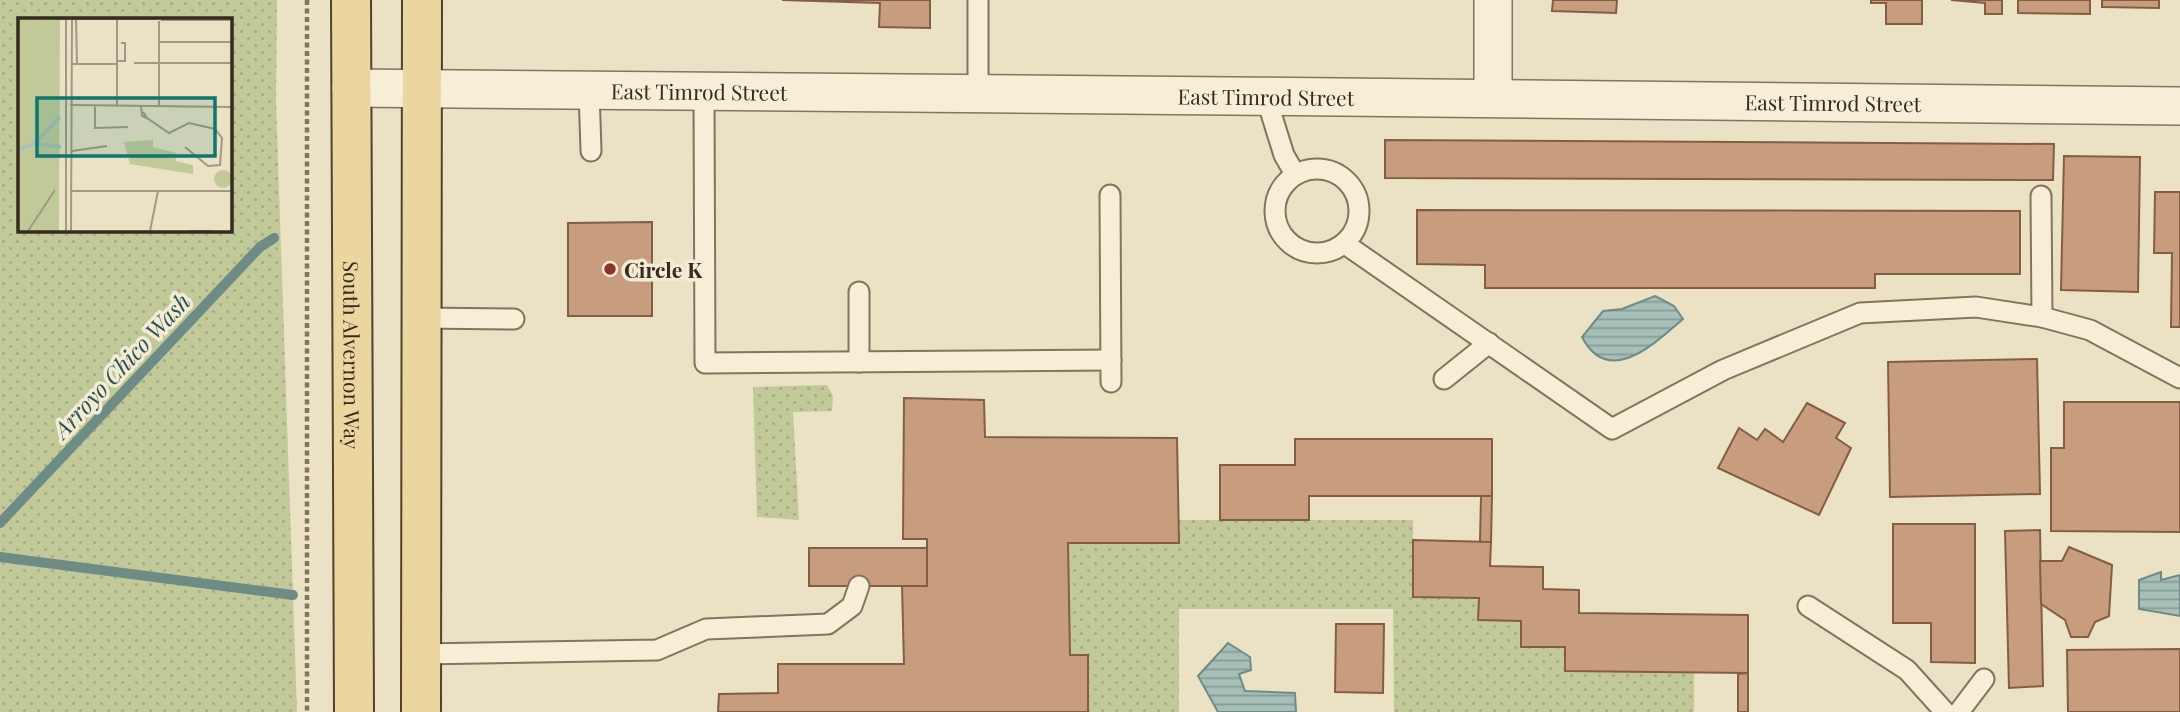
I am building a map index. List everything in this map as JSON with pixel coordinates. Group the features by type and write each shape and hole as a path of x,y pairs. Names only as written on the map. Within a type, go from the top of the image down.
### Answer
{"main road":[{"name":"South Alvernon Way","path":"351,0 354,712"},
{"path":"421,712 422,0"}],"street":[{"path":"1493,0 1493,98"},
{"name":"East Timrod Street","path":"351,88 978,95 1265,94 2180,106"}],"lane":[{"path":"978,0 978,95"},
{"path":"589,90 591,151"},
{"path":"704,92 705,363 1111,360"},
{"path":"1265,94 1284,155 1295,174"},
{"path":"1309,169 1326,169 1342,176 1354,188 1360,207 1358,223 1345,244 1328,252 1302,251 1292,245 1278,228 1274,212 1278,192 1295,174 1309,169"},
{"path":"1110,195 1111,382"},
{"path":"2041,196 2042,317"},
{"path":"1345,244 1612,429 1723,370 1860,313 1976,307 2042,317 2090,330 2180,378"},
{"path":"859,292 859,362"},
{"path":"421,318 514,318"},
{"path":"1444,379 1489,343"},
{"path":"421,654 657,650 706,629 828,624 852,606 859,586"},
{"path":"1808,606 1907,670 1945,712"},
{"path":"1959,712 1984,679"}],"path":[{"path":"307,0 307,712"}],"green space":[{"path":"0,0 277,0 276,103 297,712 0,712"},
{"path":"827,385 833,396 832,411 793,412 799,520 757,517 753,387"},
{"path":"1178,520 1413,520 1413,597 1479,598 1478,620 1521,621 1565,647 1565,671 1694,672 1694,712 1394,712 1393,609 1179,609 1179,712 1088,712 1088,655 1070,655 1068,543 1178,543"}],"water":[{"path":"1655,296 1674,306 1683,319 1646,349 1619,360 1605,359 1593,352 1582,337 1603,311 1622,309"},
{"path":"2161,572 2161,580 2180,575 2180,616 2139,609 2139,580"},
{"path":"1228,643 1250,657 1251,670 1239,674 1245,691 1295,693 1296,712 1218,712 1198,676"}],"building":[{"path":"782,0 930,0 930,28 879,27 880,3"},
{"path":"1553,0 1617,0 1616,13 1552,11"},
{"path":"1871,0 1922,0 1922,24 1886,24 1886,3 1871,3"},
{"path":"1951,0 2002,0 2002,14 1985,14 1985,3"},
{"path":"2018,0 2090,0 2090,14 2018,13"},
{"path":"2102,0 2159,0 2159,8 2102,7"},
{"path":"1385,140 2054,144 2053,180 1385,178"},
{"path":"2064,156 2140,157 2138,292 2061,290"},
{"path":"2155,192 2180,192 2180,327 2171,327 2172,253 2154,253"},
{"path":"1417,210 2020,211 2020,274 1875,274 1875,288 1485,288 1485,265 1417,264"},
{"name":"Circle K","path":"652,222 652,316 568,316 568,223"},
{"path":"2037,359 2040,494 1890,497 1888,362"},
{"path":"904,398 984,400 985,437 1177,438 1179,543 1068,543 1070,655 1088,655 1088,712 718,712 719,694 778,693 778,664 904,664 902,586 927,586 927,539 903,539"},
{"path":"2064,402 2180,402 2180,532 2051,531 2051,448 2064,448"},
{"path":"1807,403 1845,423 1836,438 1851,448 1819,515 1718,468 1739,428 1757,440 1765,429 1783,442"},
{"path":"1295,439 1492,439 1492,496 1309,496 1309,520 1220,520 1220,465 1295,465"},
{"path":"1481,496 1492,496 1491,542 1480,542"},
{"path":"1893,524 1975,524 1975,663 1931,662 1931,623 1893,623"},
{"path":"2040,530 2043,686 2009,688 2005,531"},
{"path":"1413,540 1491,542 1490,566 1543,567 1543,589 1579,590 1579,613 1748,615 1748,673 1565,671 1565,647 1521,647 1521,621 1478,620 1479,598 1413,597"},
{"path":"2069,547 2112,565 2109,616 2095,622 2088,637 2071,637 2065,620 2041,604 2040,561 2062,561"},
{"path":"809,548 927,548 927,586 809,586"},
{"path":"1336,624 1384,624 1383,693 1335,692"},
{"path":"2180,649 2180,712 2068,712 2067,650"},
{"path":"1748,673 1748,712 1738,712 1738,674"}],"waterway":[{"name":"Arroyo Chico Wash","path":"0,523 260,247 274,238"},
{"path":"0,557 293,595"}],"place":[{"name":"Circle K","path":"610,269"}]}
